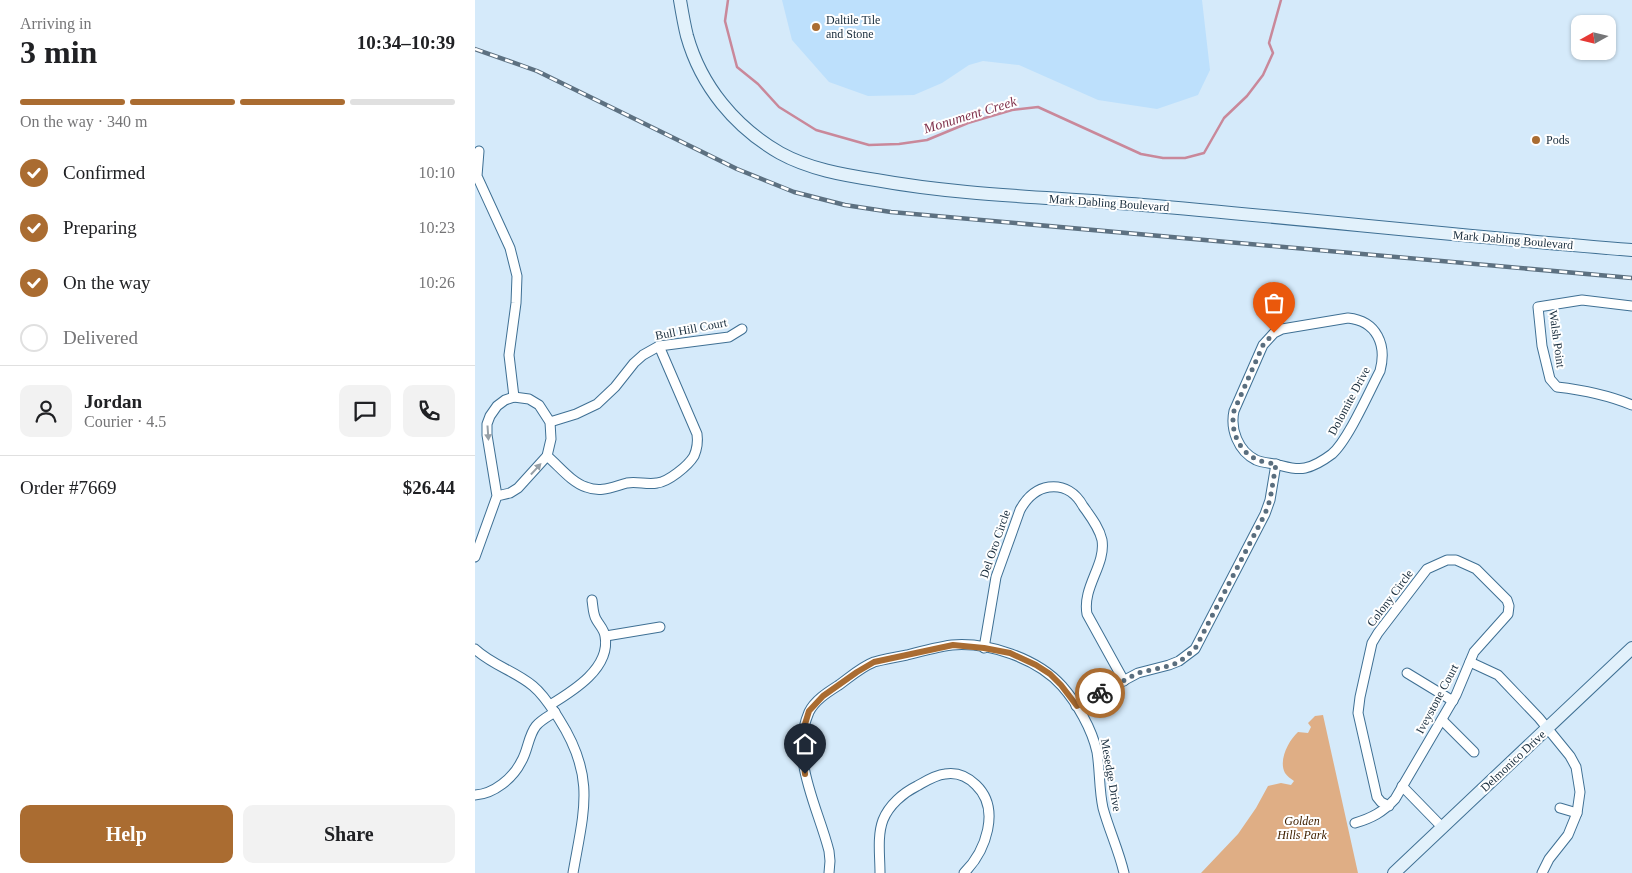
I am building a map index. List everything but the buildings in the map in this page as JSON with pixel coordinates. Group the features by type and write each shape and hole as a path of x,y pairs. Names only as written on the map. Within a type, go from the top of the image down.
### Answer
{"street":[{"name":"Mark Dabling Boulevard","path":"679,0 688,38 696,60 703,76 725,108 741,124 780,153 808,165 847,175 939,190 1141,204 1632,250"},
{"path":"479,151 477,176 509,248 517,276 516,303 509,354 514,397"},
{"name":"Walsh Point","path":"1632,306 1582,300 1538,307 1550,379 1557,387 1578,389 1615,398 1632,405"},
{"name":"Dolomite Drive","path":"1348,318 1367,324 1379,338 1383,359 1379,371 1341,444 1328,457 1313,466 1295,468 1276,464 1257,460 1250,456 1237,440 1233,429 1234,411 1263,345 1274,333 1282,330 1348,318"},
{"name":"Bull Hill Court","path":"550,422 587,410 597,404 615,387 634,363 643,355 659,346 729,337 742,329"},
{"path":"547,456 578,484 587,488 601,490 608,490 635,482 651,484 664,482 690,461 697,445 697,434 659,346"},
{"path":"475,557 497,496 487,435 487,424 497,406 514,397 529,399 539,405 550,422 551,439 547,456 518,488 510,493 497,496"},
{"path":"1077,706 1138,673 1179,662 1195,649 1265,514 1270,500 1276,464"},
{"name":"Del Oro Circle","path":"984,648 996,577 1019,510 1024,502 1039,490 1059,487 1069,490 1078,497 1101,538 1101,556 1085,605 1087,614 1124,681"},
{"name":"Colony Circle","path":"1389,806 1381,802 1377,797 1358,713 1372,643 1427,569 1447,560 1456,560 1476,569 1507,600 1509,606 1509,614 1480,644 1470,662"},
{"path":"475,795 497,788 513,774 522,762 531,735 537,726 598,665 605,646 605,636 602,627 595,618 592,600"},
{"path":"605,636 660,627"},
{"name":"Mesedge Drive","path":"829,873 829,851 808,785 803,759 804,731 809,711 823,696 874,662 953,645 1010,653 1036,665 1050,674 1077,706 1095,746 1103,806 1125,873"},
{"path":"475,649 479,659 531,684 542,694 553,708 573,742 578,754 585,787 585,804 574,872"},
{"name":"Delmonico Drive","path":"1394,873 1547,728 1631,653"},
{"name":"Iveystone Court","path":"1389,806 1453,701 1470,662 1498,675 1547,728 1570,756 1576,767 1580,792 1577,813 1568,835 1552,854 1542,873"},
{"path":"1407,673 1453,701"},
{"path":"1442,720 1474,752"},
{"path":"880,873 880,837 883,821 889,808 910,789 937,776 946,774 967,776 983,791 988,804 988,828 985,842 980,853 965,873"},
{"path":"1402,786 1443,827"},
{"path":"1355,823 1378,815 1389,806"},
{"path":"1560,808 1577,813"}],"shaded area":[{"path":"782,0 1202,0 1210,70 1198,95 1157,109 1098,100 1019,65 983,61 969,65 942,83 914,95 868,96 829,82 792,40"}],"green space":[{"name":"Golden Hills Park","path":"1323,715 1358,873 1201,873 1238,834 1268,786 1281,783 1291,785 1294,781 1286,774 1283,768 1285,751 1298,732 1308,733 1311,727 1308,723 1315,716"}],"waterway":[{"name":"Monument Creek","path":"728,0 725,21 737,67 758,84 779,107 816,130 869,145 899,144 927,140 968,123 1012,110 1038,107 1141,154 1163,158 1185,158 1204,153 1224,118 1247,96 1263,75 1273,53 1269,43 1281,0"}],"railway":[{"path":"475,49 537,71 737,169 794,192 845,205 891,212 1632,278"}],"way so far":[{"path":"1100,693 1138,673 1179,662 1195,649 1265,514 1270,500 1276,464 1257,460 1244,450 1237,440 1232,420 1234,411 1263,345 1274,333"}],"place":[{"name":"Daltile Tile and Stone","path":"816,27"},
{"name":"Pods","path":"1536,140"}],"route":[{"path":"805,774 802,745 809,711 823,696 874,662 931,649 963,645 1010,653 1023,658 1050,674 1068,693 1077,706 1100,693"}]}
